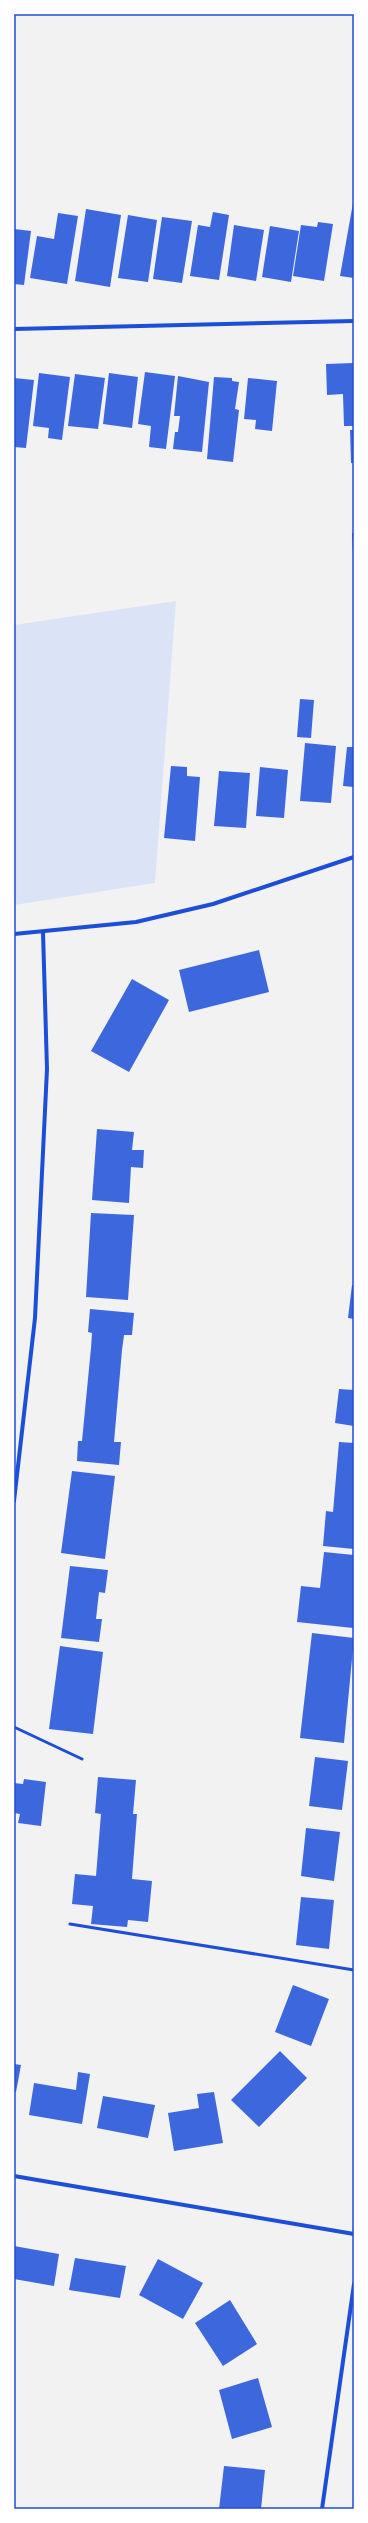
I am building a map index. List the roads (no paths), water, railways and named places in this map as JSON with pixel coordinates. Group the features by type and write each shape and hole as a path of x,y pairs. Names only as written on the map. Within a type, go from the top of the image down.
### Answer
{"street":[{"path":"14,329 354,321"},
{"path":"14,934 136,922 213,904 354,857"},
{"path":"14,1501 36,1286 47,1069 43,932"},
{"path":"14,2176 354,2234"},
{"path":"322,2509 354,2284"}],"lane":[{"path":"14,1727 82,1759"},
{"path":"70,1924 354,1970"}]}
